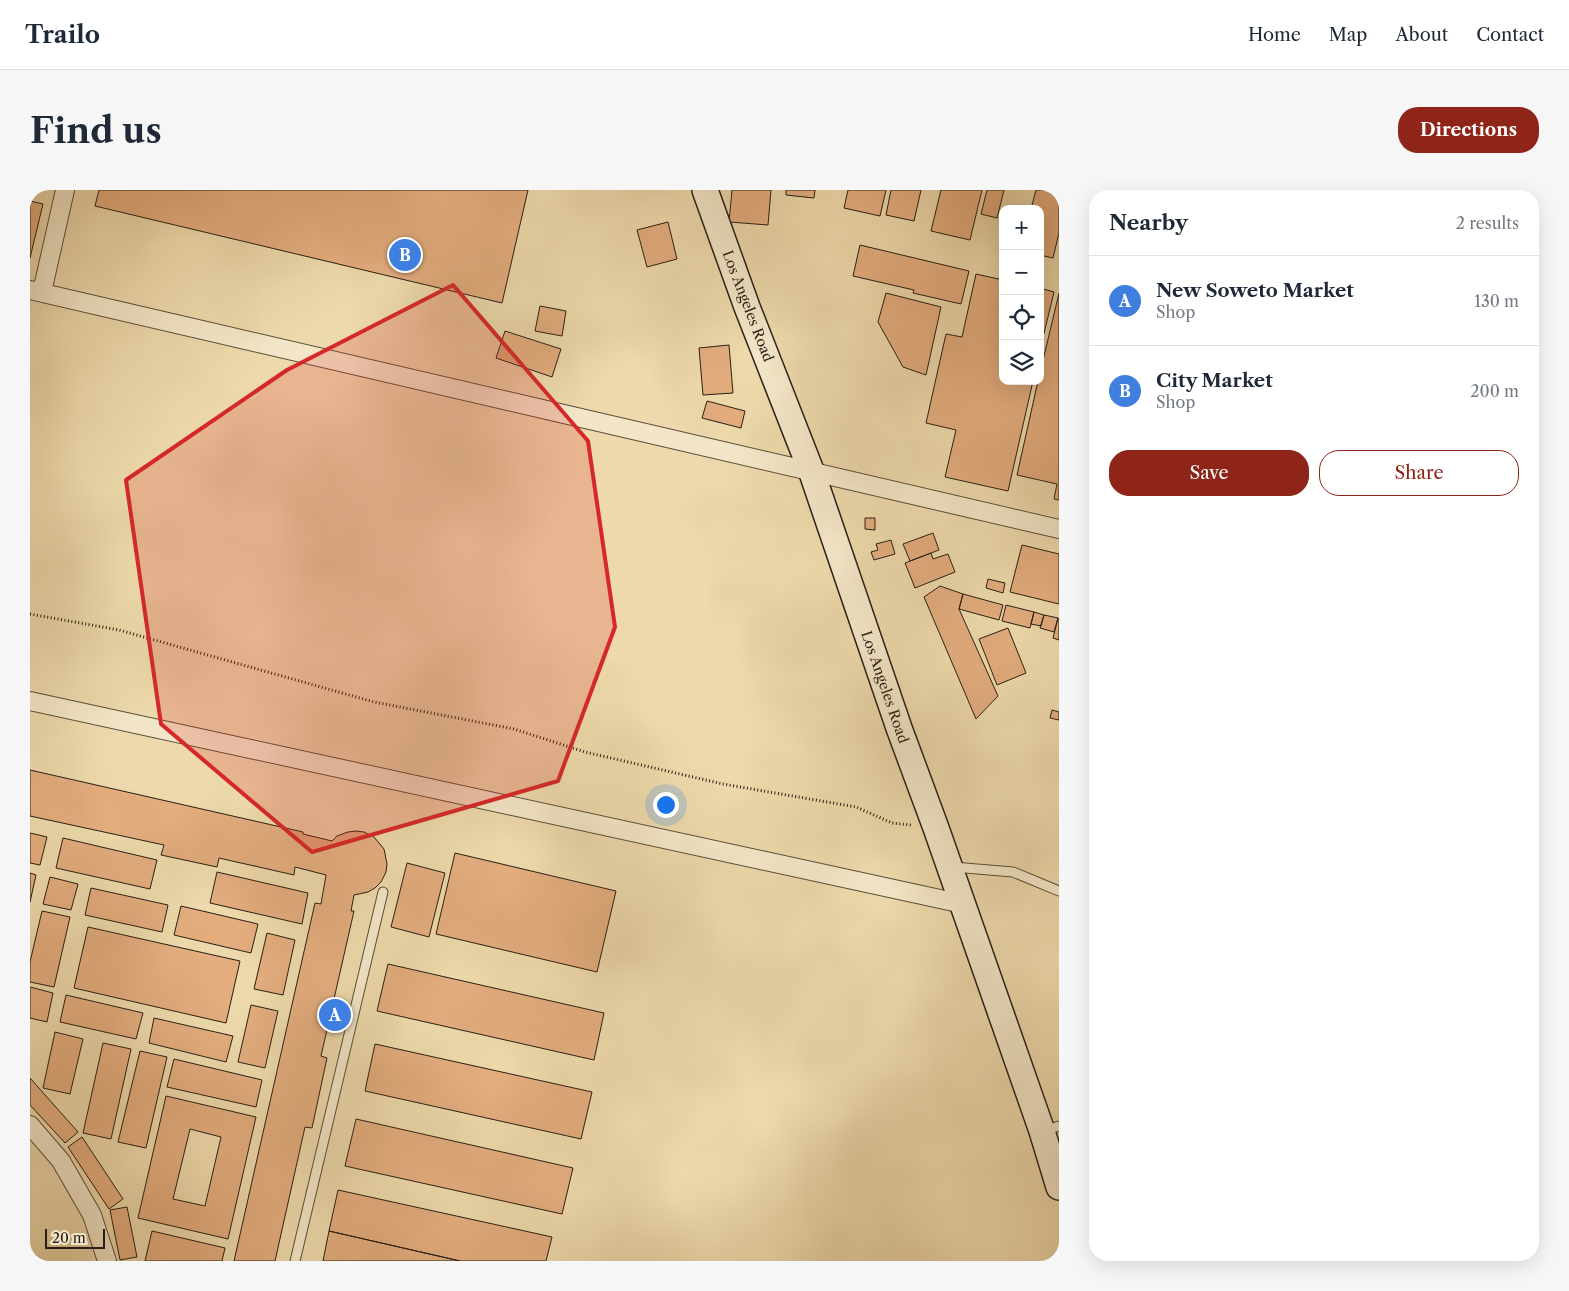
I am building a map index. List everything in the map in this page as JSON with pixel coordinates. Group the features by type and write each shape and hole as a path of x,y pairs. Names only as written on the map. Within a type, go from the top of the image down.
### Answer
{"main road":[{"name":"Los Angeles Road","path":"704,190 812,473 899,728 963,904 1051,1128 1059,1187"}],"street":[{"path":"65,190 36,291 1059,529"},
{"path":"30,701 963,904"},
{"path":"30,1125 62,1161 92,1215 107,1261"}],"lane":[{"path":"950,867 1014,872 1059,891"},
{"path":"295,1261 383,892"}],"path":[{"path":"30,614 119,630 374,702 514,729 585,752 723,784 856,808 892,823 936,828"}],"highlighted area":[{"path":"453,285 588,441 615,627 558,781 312,852 161,724 126,480 287,370"}],"building":[{"path":"99,190 528,190 502,303 95,206"},
{"path":"732,190 771,190 768,225 729,222"},
{"path":"786,190 815,190 814,198 786,195"},
{"path":"848,190 886,190 880,216 844,208"},
{"path":"891,190 921,190 914,221 886,215"},
{"path":"941,190 982,190 970,240 931,231"},
{"path":"987,190 1004,190 997,218 981,214"},
{"path":"1036,190 1059,190 1059,233 1053,258 1044,256 1044,205 1032,205"},
{"path":"30,201 43,204 30,258"},
{"path":"668,222 677,259 647,267 637,230"},
{"path":"860,245 969,271 961,304 913,293 914,290 853,276"},
{"path":"976,274 999,279 999,385 1032,385 1008,491 945,477 956,430 926,423 946,334 962,337"},
{"path":"1044,289 1054,292 1044,333"},
{"path":"886,293 941,307 926,375 903,367 878,322"},
{"path":"1059,293 1059,500 1054,499 1057,484 1017,475 1037,385 1044,385 1044,356"},
{"path":"540,306 566,311 562,336 535,331"},
{"path":"505,331 561,349 552,377 496,358"},
{"path":"729,345 733,393 703,395 699,348"},
{"path":"707,401 745,411 741,428 702,418"},
{"path":"865,518 875,518 875,530 865,529"},
{"path":"933,533 939,550 910,561 903,544"},
{"path":"891,540 895,554 874,560 871,552 878,550 876,544"},
{"path":"1022,545 1059,554 1059,604 1010,592"},
{"path":"931,553 933,559 948,554 955,572 915,588 905,563"},
{"path":"988,579 1005,583 1003,593 986,588"},
{"path":"940,586 963,594 959,609 998,696 976,719 924,597"},
{"path":"963,594 1003,605 999,620 959,609"},
{"path":"1006,605 1034,612 1030,628 1002,621"},
{"path":"1034,612 1044,615 1041,626 1031,624"},
{"path":"1044,615 1058,618 1054,632 1040,628"},
{"path":"1059,619 1059,640 1053,638"},
{"path":"1008,628 1026,673 997,685 979,639"},
{"path":"1052,710 1059,712 1059,720 1050,718"},
{"path":"30,770 303,832 303,834 332,841 337,836 348,832 364,832 374,837 384,849 387,864 386,872 381,882 368,892 354,895 351,911 354,911 321,1056 327,1058 312,1128 305,1127 275,1261 234,1261 315,903 321,904 326,875 295,867 294,875 219,858 217,867 161,855 164,845 30,816"},
{"path":"30,833 47,837 40,865 30,863"},
{"path":"63,838 157,860 150,889 56,868"},
{"path":"455,853 616,891 597,972 436,934"},
{"path":"407,863 445,873 429,937 391,927"},
{"path":"217,872 308,893 302,924 210,903"},
{"path":"30,873 36,875 30,902"},
{"path":"50,877 78,884 71,910 43,904"},
{"path":"91,888 168,905 162,932 85,915"},
{"path":"181,906 258,924 251,953 174,935"},
{"path":"42,911 70,917 54,987 30,982 30,962"},
{"path":"88,927 240,961 226,1023 74,988"},
{"path":"267,933 295,940 283,995 254,989"},
{"path":"388,964 604,1013 594,1060 377,1011"},
{"path":"30,987 53,993 47,1022 30,1018"},
{"path":"66,995 143,1013 136,1039 60,1022"},
{"path":"251,1005 278,1011 265,1068 238,1062"},
{"path":"154,1018 233,1036 226,1062 149,1043"},
{"path":"55,1032 83,1039 70,1094 43,1088"},
{"path":"103,1043 131,1049 111,1139 83,1133"},
{"path":"375,1044 592,1092 581,1139 365,1091"},
{"path":"140,1051 167,1057 146,1148 118,1142"},
{"path":"174,1059 262,1080 256,1107 167,1087"},
{"path":"30,1078 78,1132 65,1143 30,1105"},
{"path":"166,1096 256,1117 228,1239 138,1218","holes":["190,1129 221,1137 205,1206 173,1199"]},
{"path":"356,1119 573,1168 562,1214 345,1166"},
{"path":"82,1137 123,1199 109,1209 68,1147"},
{"path":"338,1190 552,1237 546,1261 460,1261 329,1231"},
{"path":"127,1207 137,1257 120,1260 110,1210"},
{"path":"152,1231 225,1248 222,1261 145,1261"},
{"path":"329,1231 460,1261 323,1261"}],"place":[{"name":"City Market","path":"405,255"},
{"name":"New Soweto Market","path":"335,1015"}]}
